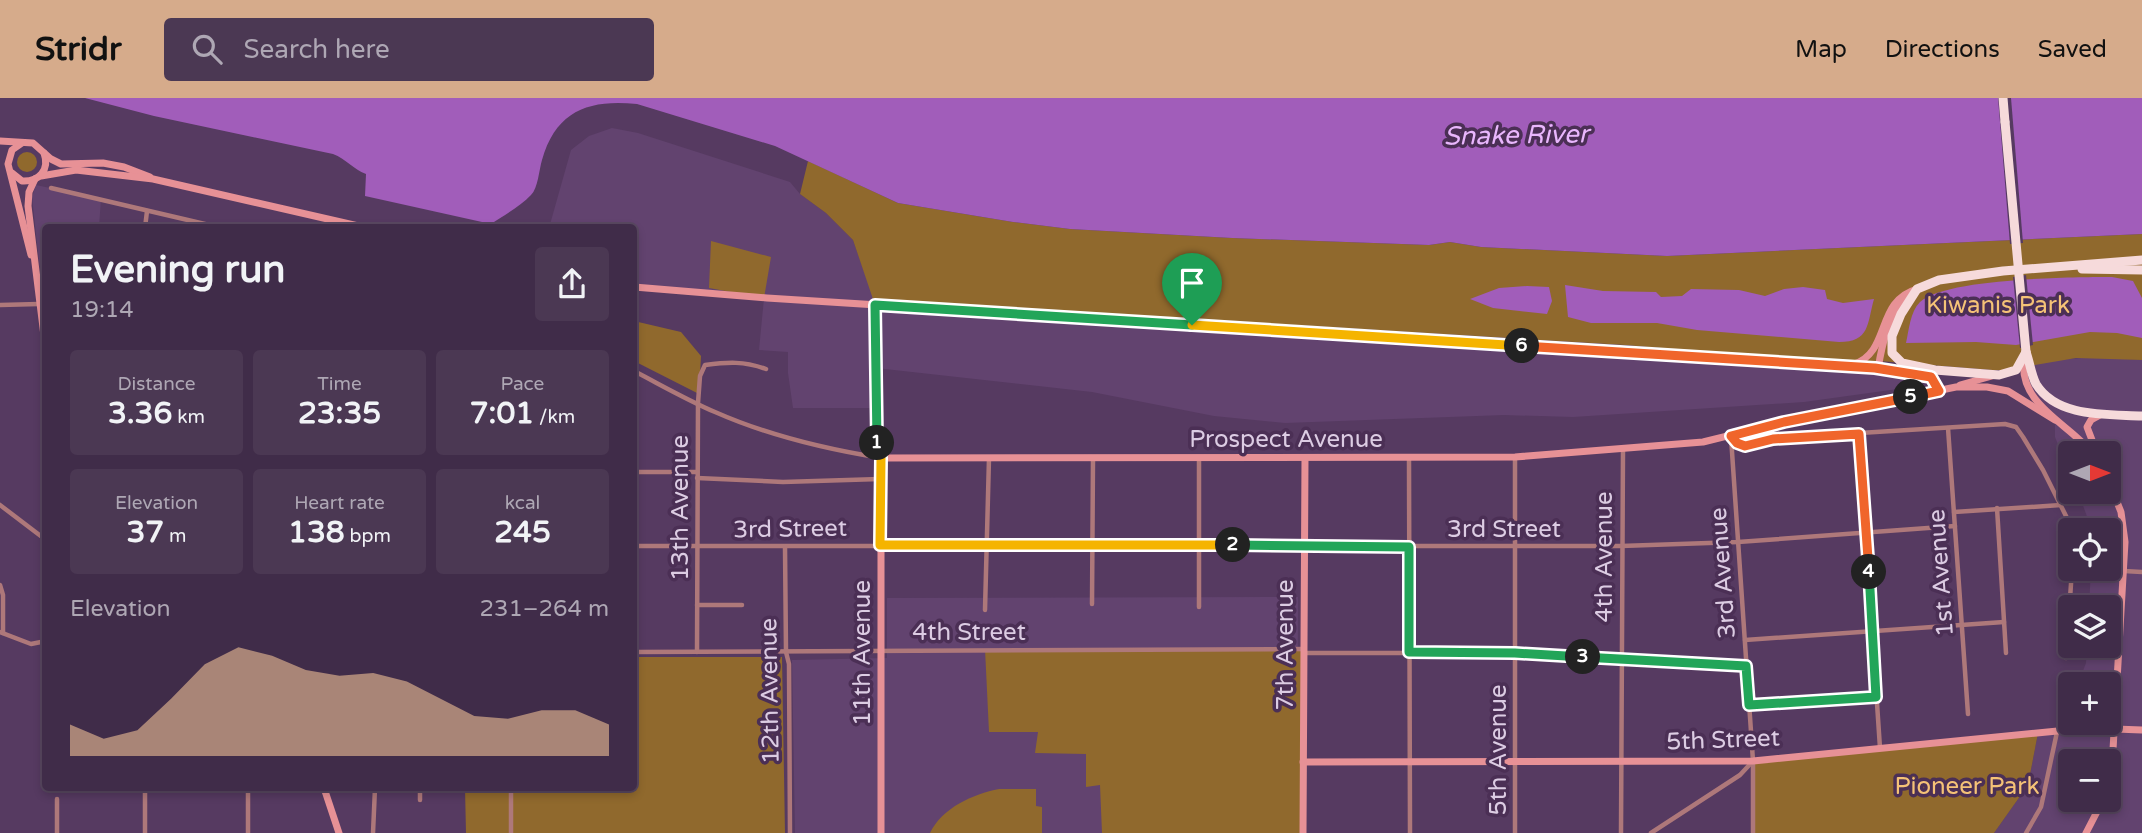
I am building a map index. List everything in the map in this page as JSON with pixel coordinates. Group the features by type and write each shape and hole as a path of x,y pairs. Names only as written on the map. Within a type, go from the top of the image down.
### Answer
{"highway":[{"path":"2003,98 2025,355 2035,382 2048,397 2072,409 2142,416"},
{"path":"2025,355 2012,373 1999,375 1935,370 1896,360 1891,351 1891,340 1897,322 1917,289 1932,282 2050,267 2142,260"},
{"path":"2050,267 2142,268"}],"main road":[{"path":"0,141 33,143 61,164 103,163 124,167 153,178"},
{"path":"9,167 12,149 25,142"},
{"path":"42,325 28,197 46,165 44,152"},
{"path":"2,154 9,167 35,269"},
{"path":"9,167 22,181 76,170 153,178 350,224"},
{"path":"637,287 1878,369 1935,370"},
{"path":"1842,366 1856,364 1871,355 1892,307 1903,295 1917,289"},
{"path":"1878,369 1882,347 1894,314 1905,298 1917,289"},
{"path":"2025,355 2024,372 2030,390 2038,404 2055,420"},
{"path":"1878,369 1931,377 1939,391"},
{"path":"1731,436 1784,422 1939,391 1999,375"},
{"path":"1956,387 1987,387 2008,391 2055,420 2081,441"},
{"path":"2091,441 2087,427 2091,420 2101,414"},
{"name":"Prospect Avenue","path":"881,458 1515,457 1703,442 1731,436"},
{"name":"11th Avenue","path":"881,458 881,833"},
{"name":"7th Avenue","path":"1303,833 1305,458"},
{"path":"2118,504 2125,542 2118,672"},
{"name":"5th Street","path":"2121,729 2142,730"},
{"name":"5th Street","path":"1303,762 1753,761 2057,732"},
{"path":"325,791 337,833"},
{"path":"2086,833 2097,812"}],"street":[{"path":"51,188 207,224"},
{"path":"145,224 147,211"},
{"path":"0,305 39,304"},
{"name":"11th Avenue","path":"875,305 876,424 881,458"},
{"name":"13th Avenue","path":"697,652 700,376 705,365 733,361 766,369"},
{"name":"Prospect Avenue","path":"637,372 713,412 765,431 822,447 881,458"},
{"name":"Prospect Avenue","path":"1731,436 1737,443 1745,446 1773,439 2005,424 2016,427 2043,470 2060,505"},
{"name":"1st Avenue","path":"1948,428 1968,714"},
{"path":"1859,434 1880,748"},
{"name":"3rd Avenue","path":"1731,436 1753,761 1753,833"},
{"name":"4th Avenue","path":"1621,833 1623,449"},
{"path":"1092,604 1093,457"},
{"name":"5th Avenue","path":"1515,457 1516,833"},
{"path":"985,610 989,458"},
{"path":"1199,458 1199,607"},
{"path":"1409,458 1410,833"},
{"path":"637,472 783,482 880,479"},
{"path":"0,505 42,537"},
{"path":"1954,512 2060,505 2067,518"},
{"path":"1997,508 2006,653"},
{"name":"3rd Street","path":"637,546 1621,546 1738,542 1955,526"},
{"name":"12th Avenue","path":"785,547 790,833"},
{"path":"2124,571 2142,572"},
{"path":"0,585 3,595 2,632 32,643 42,642"},
{"path":"698,604 742,605"},
{"path":"1745,640 2004,622"},
{"name":"4th Street","path":"637,652 881,650 1515,653 1746,666"},
{"path":"1749,705 1876,697"},
{"path":"2026,833 2041,807 2057,732"},
{"path":"1651,833 1740,775 1753,761"},
{"path":"145,791 145,833"},
{"path":"248,791 248,833"},
{"path":"373,833 374,791"},
{"path":"420,791 420,800"},
{"path":"511,833 512,791"},
{"path":"57,799 57,833"}],"shaded area":[{"path":"612,128 638,133 790,182 853,240 876,305 1907,373 1905,388 1804,402 1573,417 1504,415 1285,423 1214,416 1092,392 876,368 876,408 793,408 788,352 759,350 764,298 637,287 637,224 550,224 571,150 589,136"},
{"path":"36,185 101,199 99,224 42,224 42,289 32,197"},
{"path":"2094,357 2142,360 2142,833 1994,833 2028,785 2038,733 2058,729 2058,735 2121,735 2121,672 2083,672 2086,658 2121,658 2121,595 2090,595 2090,581 2121,581 2121,518 2088,518 2082,504 2121,504 2121,441 2058,441 2058,444 2055,420 2038,404 2023,366"},
{"path":"1298,597 1297,833 795,833 792,660 887,658 887,598"}],"green space":[{"path":"23,152 31,152 37,162 31,172 23,172 17,166 17,158"},
{"name":"Kiwanis Park","path":"808,161 898,203 1070,229 1232,238 1429,245 1450,242 1481,247 1667,256 2142,234 2142,360 2076,358 1992,370 1879,361 1813,361 1625,345 998,307 997,313 875,305 853,240 826,213 800,194"},
{"path":"711,241 771,257 764,298 709,288"},
{"path":"637,322 681,332 701,356 699,394 637,363"},
{"path":"985,649 1304,649 1303,833 1102,833 1100,785 1086,787 1086,754 1035,753 1038,732 989,732"},
{"path":"637,657 782,657 785,833 466,833 465,791 637,791"},
{"name":"Pioneer Park","path":"2038,733 2028,785 1994,833 1753,833 1753,761"},
{"path":"999,789 1036,789 1036,806 1042,807 1042,833 930,833 950,809 979,794"}],"water":[{"name":"Snake River","path":"85,98 2142,98 2142,234 1667,256 1481,247 1450,242 1429,245 1070,229 898,203 775,146 637,104 620,103 590,106 566,119 548,143 533,192 491,224 365,196 366,174 333,154 154,116"},
{"path":"2112,277 2133,281 2142,298 2142,338 2117,333 2090,332 2016,345 1976,342 1906,343 1914,311 1920,302 1934,294 1955,288 2011,280"},
{"path":"1565,285 1603,291 1656,292 1661,297 1682,296 1691,289 1739,290 1765,296 1784,289 1803,287 1825,290 1827,299 1843,303 1874,299 1866,330 1862,335 1857,339 1839,342 1697,330 1657,323 1591,323 1568,317"},
{"path":"1549,287 1552,301 1547,314 1493,308 1470,299 1499,288"}],"pier":[{"path":"1998,98 2011,98 2023,243 2010,244"},
{"path":"2026,275 2033,345 2020,348 2013,277"}],"route":[{"path":"875,305 1192,325 1842,366 1931,377 1939,391 1784,422 1731,436 1737,443 1745,446 1773,439 1859,434 1876,697 1749,705 1746,666 1515,653 1409,652 1409,547 880,545 881,458 876,424 875,305"}]}
